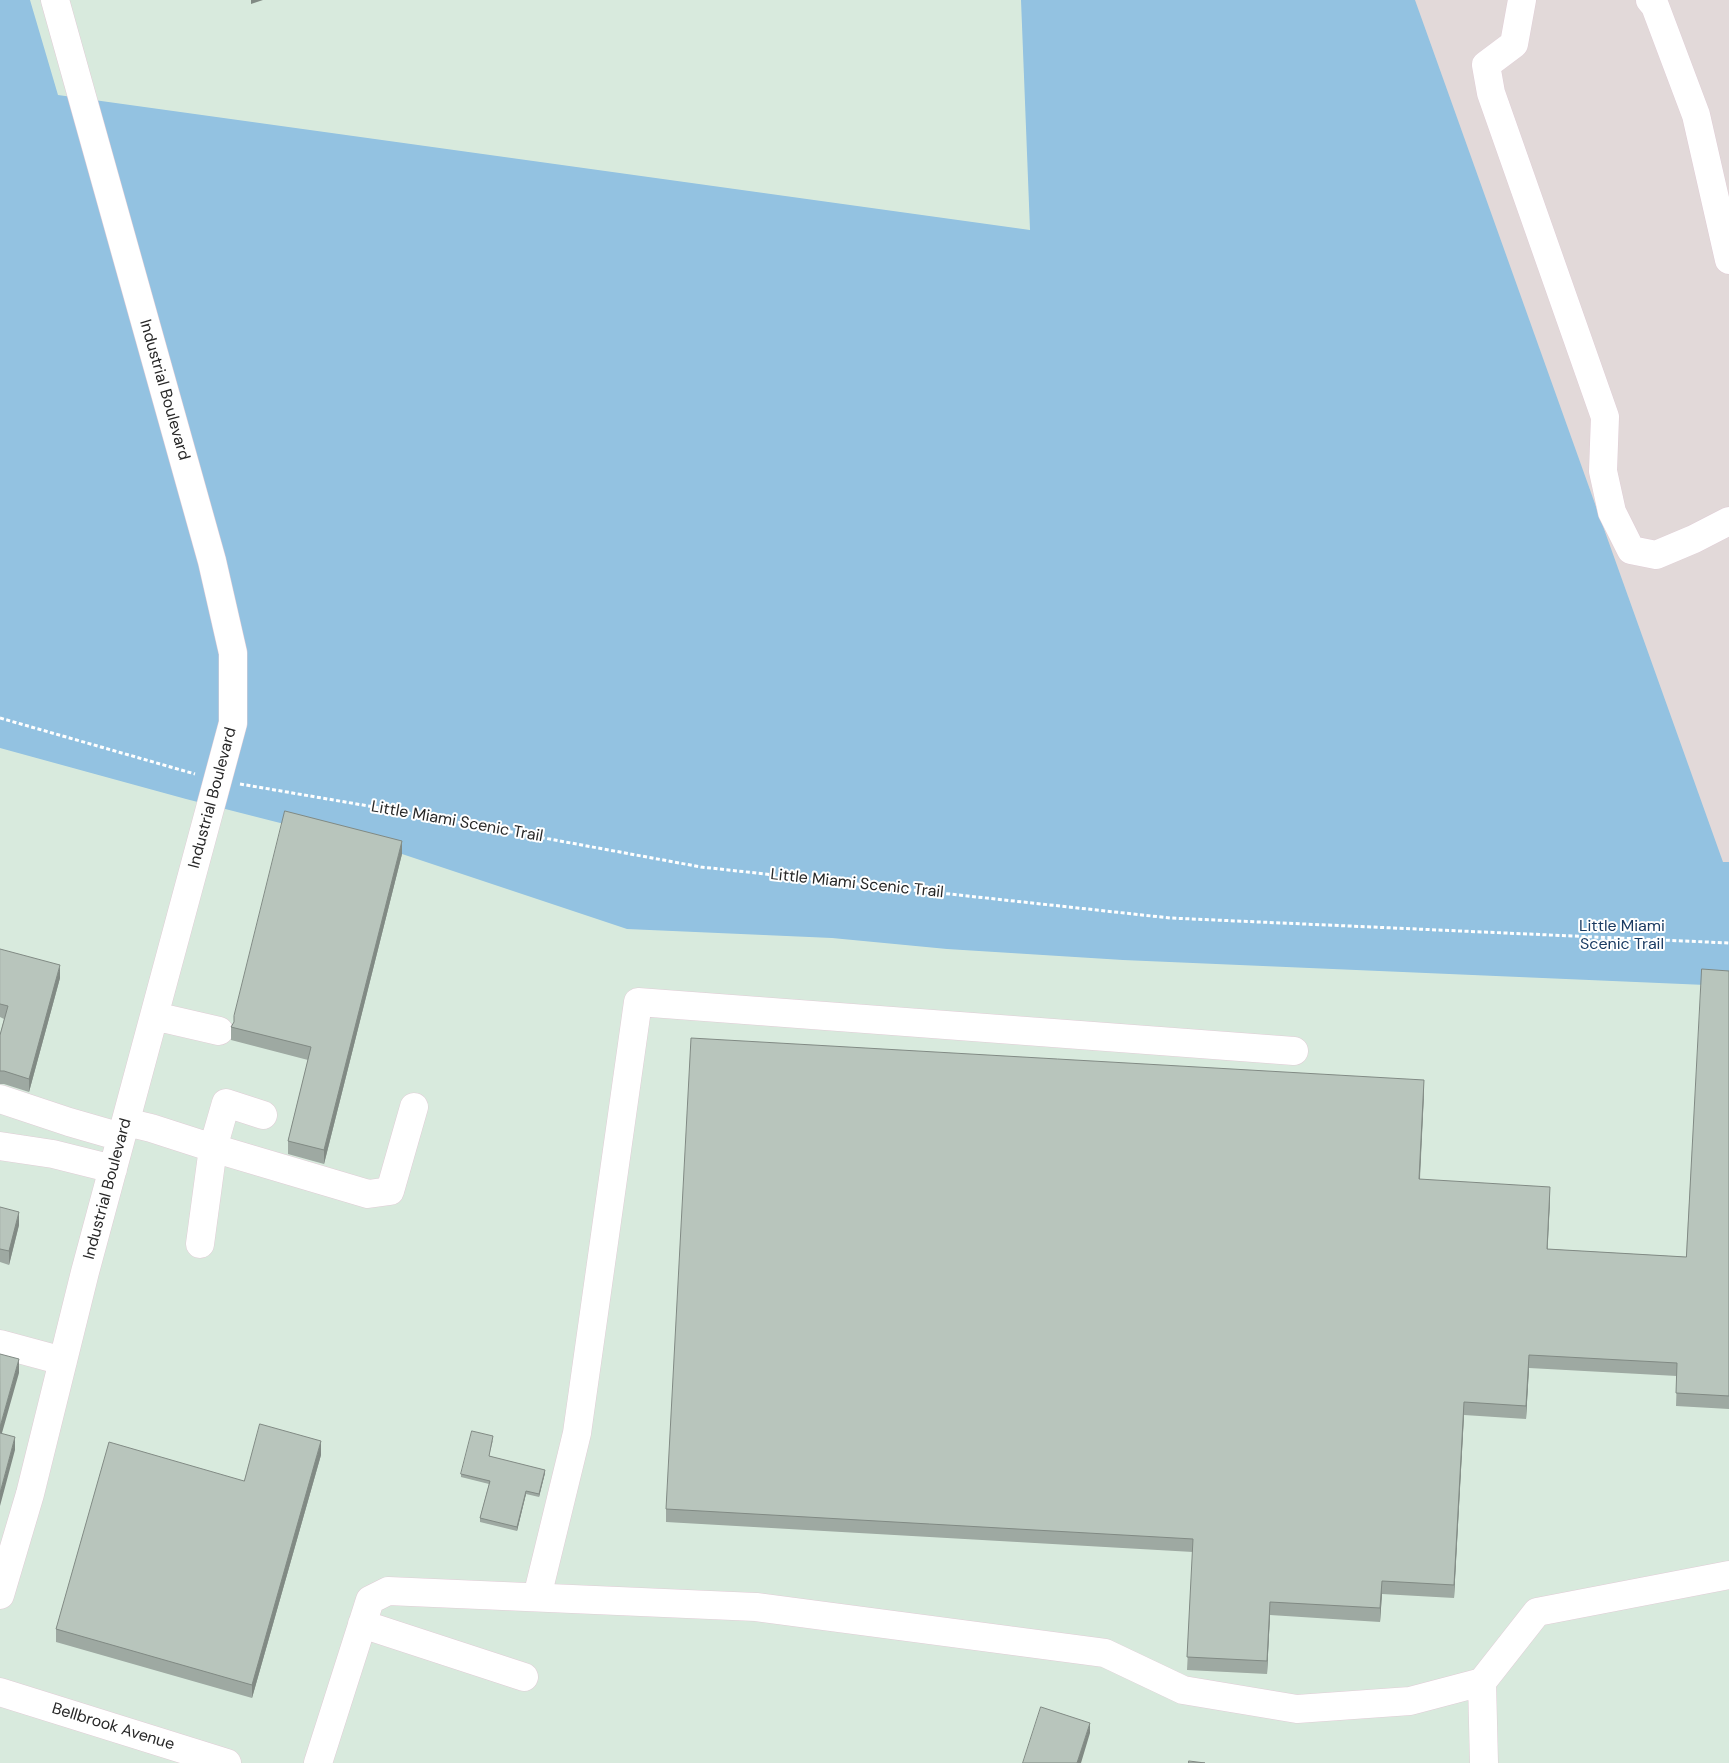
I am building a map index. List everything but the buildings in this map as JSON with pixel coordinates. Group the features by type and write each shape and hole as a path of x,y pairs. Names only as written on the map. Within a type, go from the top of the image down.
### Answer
{"street":[{"name":"Industrial Boulevard","path":"0,1595 30,1494 85,1272 233,723 233,653 212,561 54,0"},
{"path":"1522,0 1514,44 1486,65 1491,93 1605,417 1603,472 1612,512 1631,550 1656,555 1694,539 1729,521"},
{"path":"1650,0 1655,6 1696,114 1729,260"},
{"path":"537,1597 576,1433 638,1002 1294,1051"},
{"path":"154,1016 219,1031"},
{"path":"0,1099 124,1130 151,1128 368,1194 390,1191 414,1107"},
{"path":"200,1244 212,1148 226,1103 263,1115"},
{"path":"0,1146 53,1154 113,1169"},
{"path":"0,1344 63,1361"},
{"path":"318,1763 370,1600 388,1590 756,1607 1105,1652 1183,1690 1297,1709 1410,1701 1482,1682 1538,1612 1729,1575"},
{"path":"362,1624 524,1677"},
{"path":"1482,1682 1484,1763"},
{"name":"Bellbrook Avenue","path":"0,1692 227,1763"}],"path":[{"name":"Little Miami Scenic Trail","path":"0,718 218,781 392,810 701,867 1160,916 1729,943"}],"shaded area":[{"path":"1202,0 1729,0 1729,897"}],"green space":[{"path":"0,0 30,0 58,95 1030,230 1021,0 1415,0 1723,862 1729,862 1729,986 1123,960 947,949 832,938 627,929 402,854 186,799 0,748"}]}
